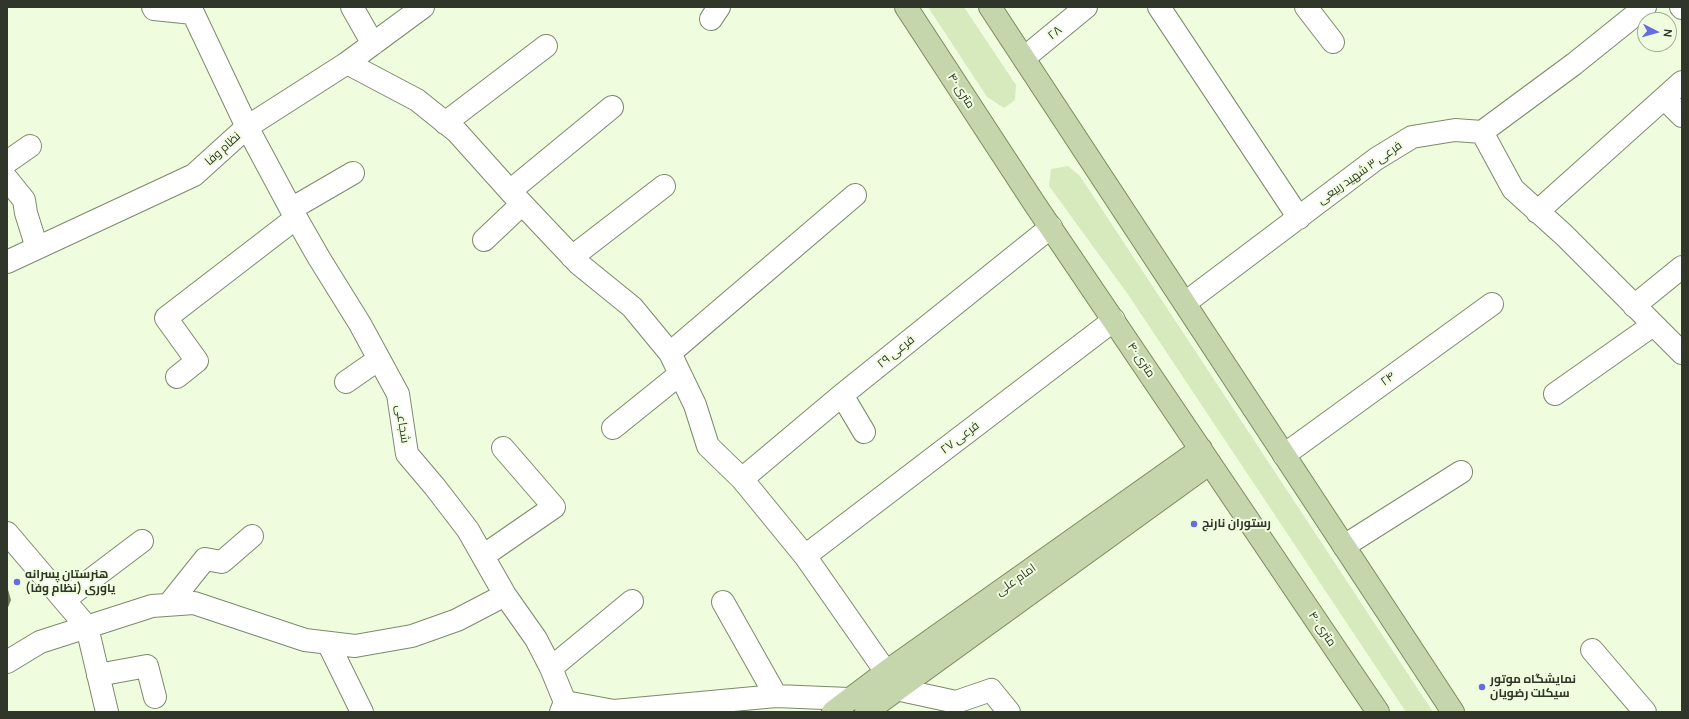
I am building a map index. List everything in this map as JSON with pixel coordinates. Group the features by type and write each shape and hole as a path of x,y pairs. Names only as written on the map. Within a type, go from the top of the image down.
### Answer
{"main road":[{"name":"۴۰ متری","path":"906,7 1051,227 1378,712"},
{"path":"990,7 1453,712"},
{"name":"امام علی","path":"841,705 891,681 1206,456"},
{"path":"866,712 891,681"}],"street":[{"name":"شجاعی","path":"153,7 154,9 193,13 247,127 294,213 398,394 407,454 468,530 505,595 536,639 551,668 563,707"},
{"path":"352,7 373,44"},
{"name":"نظام وفا","path":"7,262 194,175 247,127 347,63 423,7"},
{"name":"۲۸","path":"1024,58 1086,7"},
{"path":"1159,7 1299,218"},
{"path":"1306,7 1333,42"},
{"path":"1644,7 1574,64 1482,132 1513,189 1564,235 1682,353"},
{"path":"445,123 546,46"},
{"path":"347,63 417,100 457,132 516,198 572,257 632,307 670,353 695,405 708,446 742,479 805,556 891,681 956,702 991,690 1009,712"},
{"path":"1537,212 1682,82"},
{"path":"1664,98 1682,116"},
{"path":"484,240 516,198 612,107"},
{"name":"فرعی ۳ شهید ربیعی","path":"1184,303 1376,160 1412,137 1455,130 1482,132"},
{"path":"7,162 30,146"},
{"path":"177,377 197,361 166,318 294,213 353,173"},
{"path":"7,179 24,200 26,213 37,248"},
{"path":"572,257 664,186"},
{"path":"670,353 855,195"},
{"name":"فرعی ۲۹","path":"742,479 842,395 1051,227"},
{"path":"1634,306 1682,267"},
{"name":"۲۴","path":"1284,454 1492,304"},
{"name":"فرعی ۲۷","path":"805,556 1114,320"},
{"path":"1555,394 1653,325"},
{"path":"346,382 379,359"},
{"path":"613,428 680,374"},
{"path":"842,395 864,432"},
{"path":"483,556 554,507 503,448"},
{"path":"1344,546 1461,472"},
{"path":"7,534 87,627 107,712"},
{"path":"169,604 205,559 222,562 252,536"},
{"path":"64,600 142,541"},
{"path":"7,662 40,642 152,606 194,603 305,640 355,646 412,636 457,620 505,595"},
{"path":"551,668 632,601"},
{"path":"723,602 776,696"},
{"path":"328,643 362,712"},
{"path":"1592,650 1645,712"},
{"path":"98,675 147,666 155,697"},
{"path":"563,707 614,711 776,696 841,705"}],"green space":[{"path":"928,7 964,7 1016,85 1015,100 1004,108 987,97"},
{"path":"1068,166 1080,176 1433,712 1406,712 1127,293 1049,186 1051,169"}],"building":[{"path":"7,586 11,600 7,610"}],"place":[{"name":"رستوران نارنج","path":"1194,524"},
{"name":"هنرستان پسرانه یاوری (نظام وفا)","path":"17,582"},
{"name":"نمایشگاه موتور سیکلت رضویان","path":"1482,687"}]}
